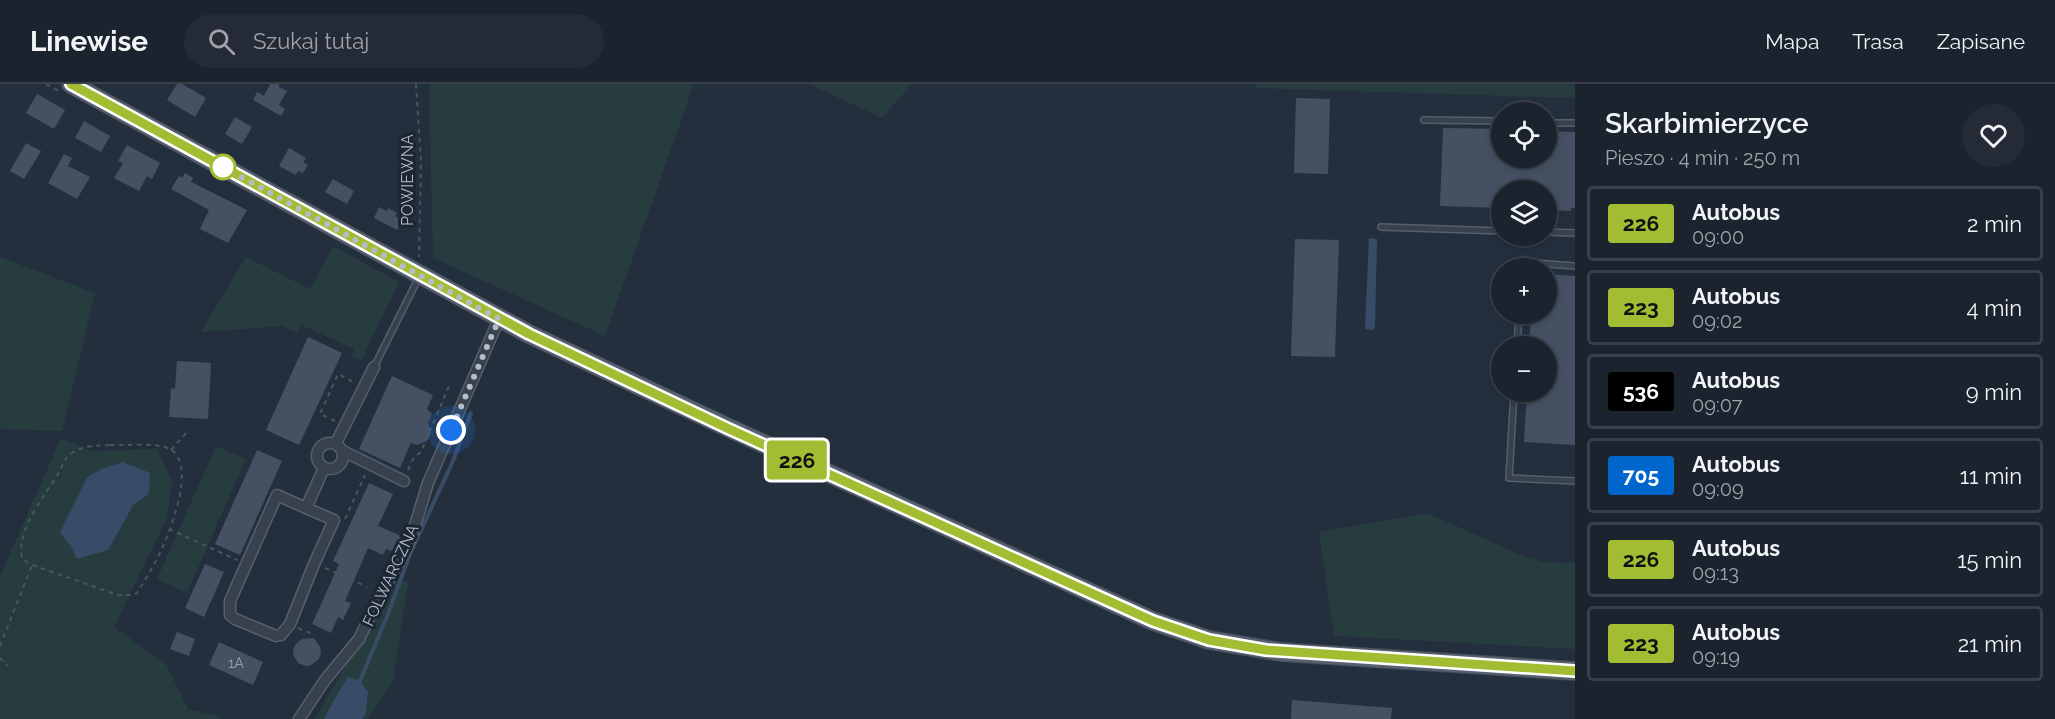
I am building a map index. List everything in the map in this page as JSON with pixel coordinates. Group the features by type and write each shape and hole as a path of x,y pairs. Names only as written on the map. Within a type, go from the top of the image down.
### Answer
{"main road":[{"path":"71,84 499,319 729,429 1125,609 1183,632 1236,645 1297,653 1575,671"}],"street":[{"name":"FOLWARCZNA","path":"299,719 325,680 359,639 381,593 405,552 428,483 499,319"},
{"path":"374,367 345,426 340,447 343,461 335,469 324,468 317,460 318,450 326,443 340,447 404,481"},
{"path":"306,508 324,468"},
{"path":"277,495 306,508 334,520 290,624 281,635 276,636 235,619 230,615 230,601 277,495"}],"lane":[{"path":"1424,120 1491,122"},
{"path":"1557,123 1575,123"},
{"path":"1381,227 1491,231"},
{"path":"1557,232 1575,233"},
{"path":"1557,265 1575,266"},
{"path":"374,367 419,275"},
{"path":"1513,402 1509,478 1575,481"}],"path":[{"name":"POWIEWNA","path":"416,84 421,161 419,275"},
{"path":"345,426 320,414 338,374 364,387"},
{"path":"404,481 414,457 421,452 449,386 446,385"},
{"path":"171,450 187,432"},
{"path":"83,446 158,446 171,450 180,461 183,474 177,506 156,561 136,593 118,595 69,576 32,565 22,559 23,539 35,508 60,472 65,460 74,451 83,446"},
{"path":"341,526 370,464"},
{"path":"169,529 245,563"},
{"path":"314,564 367,587"},
{"path":"0,646 32,565"},
{"path":"290,624 315,635"},
{"path":"0,658 8,666"}],"green space":[{"path":"429,84 694,84 605,336 433,258"},
{"path":"809,84 912,84 882,118"},
{"path":"1256,84 1575,84 1575,98 1256,88"},
{"path":"333,246 399,282 361,361 351,357 354,349 301,325 297,333 281,326 201,332 246,257 310,289"},
{"path":"0,257 95,293 62,431 0,429"},
{"path":"61,438 91,451 157,449 172,481 167,518 114,627 166,664 188,709 218,716 221,719 0,719 0,576","holes":["148,494 134,504 108,550 77,559 70,545"]},
{"path":"216,446 246,459 187,593 157,579"},
{"path":"1427,513 1521,555 1544,562 1575,563 1575,649 1334,636 1319,532"},
{"path":"395,580 408,582 393,681 368,719 315,719"}],"water":[{"path":"1369,238 1377,239 1375,327 1373,330 1365,329"},
{"path":"123,462 150,473 149,494 134,504 108,550 77,559 70,545 60,533 87,477"},
{"path":"348,677 360,681 368,692 366,713 362,719 324,719 339,691"}],"building":[{"path":"177,84 182,84 206,98 195,117 167,100"},
{"path":"270,84 279,84 279,87 287,91 279,105 285,109 281,116 253,100 257,92 264,96"},
{"path":"37,94 65,110 54,129 26,113"},
{"path":"1296,98 1330,99 1328,174 1294,173"},
{"path":"235,117 252,127 242,144 225,134"},
{"path":"84,121 110,136 101,152 75,138"},
{"path":"1443,128 1491,129 1491,168 1557,168 1557,131 1575,132 1575,208 1571,208 1571,211 1557,210 1557,180 1491,180 1491,208 1440,206"},
{"path":"26,143 41,151 24,179 10,171"},
{"path":"127,145 160,163 152,179 147,176 139,191 114,178 123,163 118,161"},
{"path":"289,148 306,158 303,162 308,165 303,173 298,171 296,175 279,166"},
{"path":"64,154 72,158 68,166 90,177 77,199 48,183"},
{"path":"185,173 193,178 191,182 247,210 228,243 200,229 209,210 171,189 179,176 182,178"},
{"path":"333,179 354,191 347,204 325,192"},
{"path":"379,207 387,211 388,208 397,213 395,216 402,220 397,230 374,218"},
{"path":"1295,239 1339,240 1335,357 1291,356"},
{"path":"1557,275 1575,276 1575,445 1524,442 1526,402 1557,402 1557,336 1530,336 1530,324 1557,324"},
{"path":"308,337 342,353 299,445 266,430"},
{"path":"177,361 211,363 208,419 169,417 171,388 175,389"},
{"path":"392,376 433,395 427,409 432,414 428,423 431,433 427,441 417,445 411,443 400,468 359,449"},
{"path":"257,450 282,461 240,555 215,544"},
{"path":"369,483 393,494 378,526 399,535 401,542 398,549 391,551 386,549 383,555 368,548 345,601 351,603 343,620 338,617 331,633 312,624 339,564 333,561"},
{"path":"205,564 224,572 204,617 185,608"},
{"path":"177,632 195,639 189,656 170,649"},
{"path":"314,638 320,647 321,654 318,660 306,666 298,663 293,650 296,644 302,639"},
{"path":"219,642 263,662 253,685 209,665"},
{"path":"1292,700 1392,708 1391,719 1291,719"}],"waterway":[{"path":"360,681 410,554 453,461 471,413"}],"bus line":[{"name":"226","path":"71,84 529,334 729,429 1153,621 1209,640 1266,650 1575,671"}],"route":[{"path":"223,167 499,319 451,430"}]}
